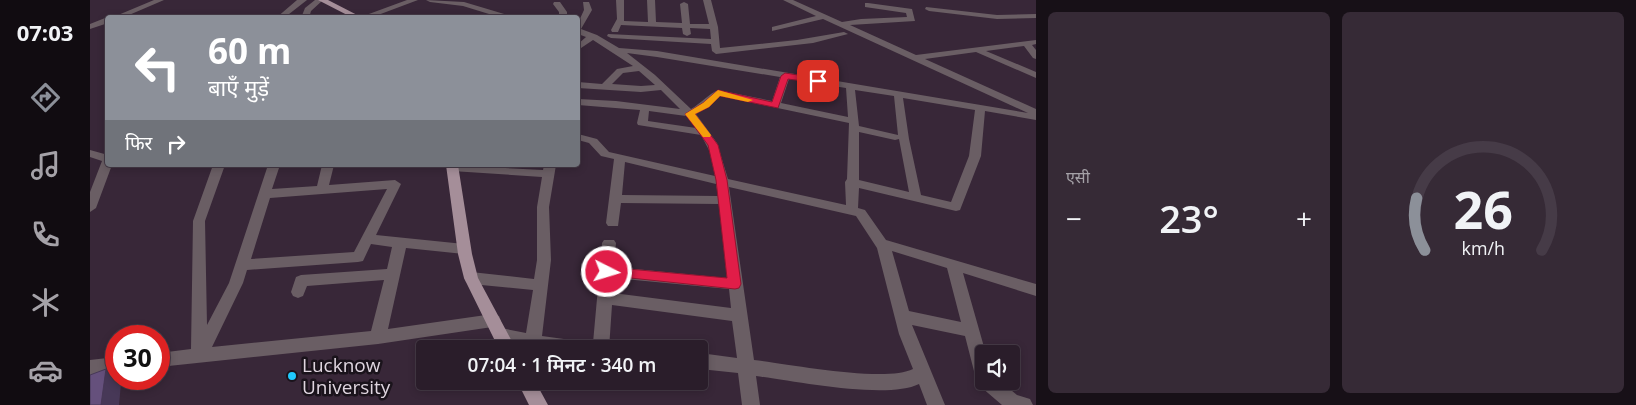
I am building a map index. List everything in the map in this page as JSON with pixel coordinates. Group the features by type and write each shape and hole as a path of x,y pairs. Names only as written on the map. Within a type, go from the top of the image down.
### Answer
{"main road":[{"path":"321,0 354,15"},
{"path":"452,167 464,249 471,278 501,335"},
{"path":"531,390 539,405"}],"street":[{"path":"122,15 160,0"},
{"path":"282,15 302,0"},
{"path":"306,15 308,10 321,0"},
{"path":"370,15 414,0"},
{"path":"430,0 470,2 487,12 501,15"},
{"path":"609,39 621,19 620,0"},
{"path":"651,0 652,24"},
{"path":"707,0 714,27 716,51 770,44 810,42 844,34"},
{"path":"787,0 821,17 1036,112"},
{"path":"557,4 563,12 562,15"},
{"path":"580,27 588,10 586,4"},
{"path":"684,4 688,59"},
{"path":"839,25 861,21 912,19 910,11 868,5"},
{"path":"929,9 997,17 1036,16"},
{"path":"775,29 821,17"},
{"path":"90,27 105,21"},
{"path":"618,23 714,27"},
{"path":"580,31 591,37 609,39 715,42"},
{"path":"580,46 591,37"},
{"path":"609,39 618,50 690,114 713,145 722,180 751,405"},
{"path":"914,58 1031,43 1036,56"},
{"path":"618,50 688,59 1036,117"},
{"path":"976,50 1036,75"},
{"path":"604,87 620,71 639,68"},
{"path":"775,106 785,76"},
{"path":"580,85 641,89 661,87"},
{"path":"850,86 854,125 852,211"},
{"path":"580,102 690,114 706,105 718,93 854,125 895,137"},
{"path":"898,93 904,139 916,198"},
{"path":"852,182 956,207 960,191 975,156 980,107"},
{"path":"645,108 642,123 705,132"},
{"path":"580,138 593,142 605,154 860,213 884,247 907,334 936,405"},
{"path":"90,152 105,159"},
{"path":"613,224 620,157"},
{"path":"90,208 93,192 105,166"},
{"path":"199,356 199,221 218,167"},
{"path":"199,356 236,283 273,167"},
{"path":"322,190 328,167"},
{"path":"476,167 549,170 543,207 544,260 533,340"},
{"path":"242,265 358,256 395,184 264,194"},
{"path":"616,199 724,200"},
{"path":"366,240 464,249"},
{"path":"378,337 400,243"},
{"path":"603,340 609,243"},
{"path":"881,243 1036,290"},
{"path":"307,260 300,286 393,274"},
{"path":"953,265 976,345"},
{"path":"607,272 735,284"},
{"path":"471,278 540,285"},
{"path":"605,298 739,314"},
{"path":"902,316 972,332"},
{"path":"170,359 378,337 501,335 524,340"},
{"path":"708,362 875,383 907,381 923,373"},
{"path":"90,368 105,366"},
{"path":"998,390 1012,402 1024,405"}],"building":[{"path":"105,369 101,405 90,405 90,375"}],"slow traffic":[{"path":"706,135 690,114 706,105 718,93 748,100"}],"place":[{"name":"Lucknow University","path":"292,376"}],"route":[{"path":"607,272 735,284 722,180 713,145 690,114 706,105 718,93 775,106 785,76 818,81"}]}
